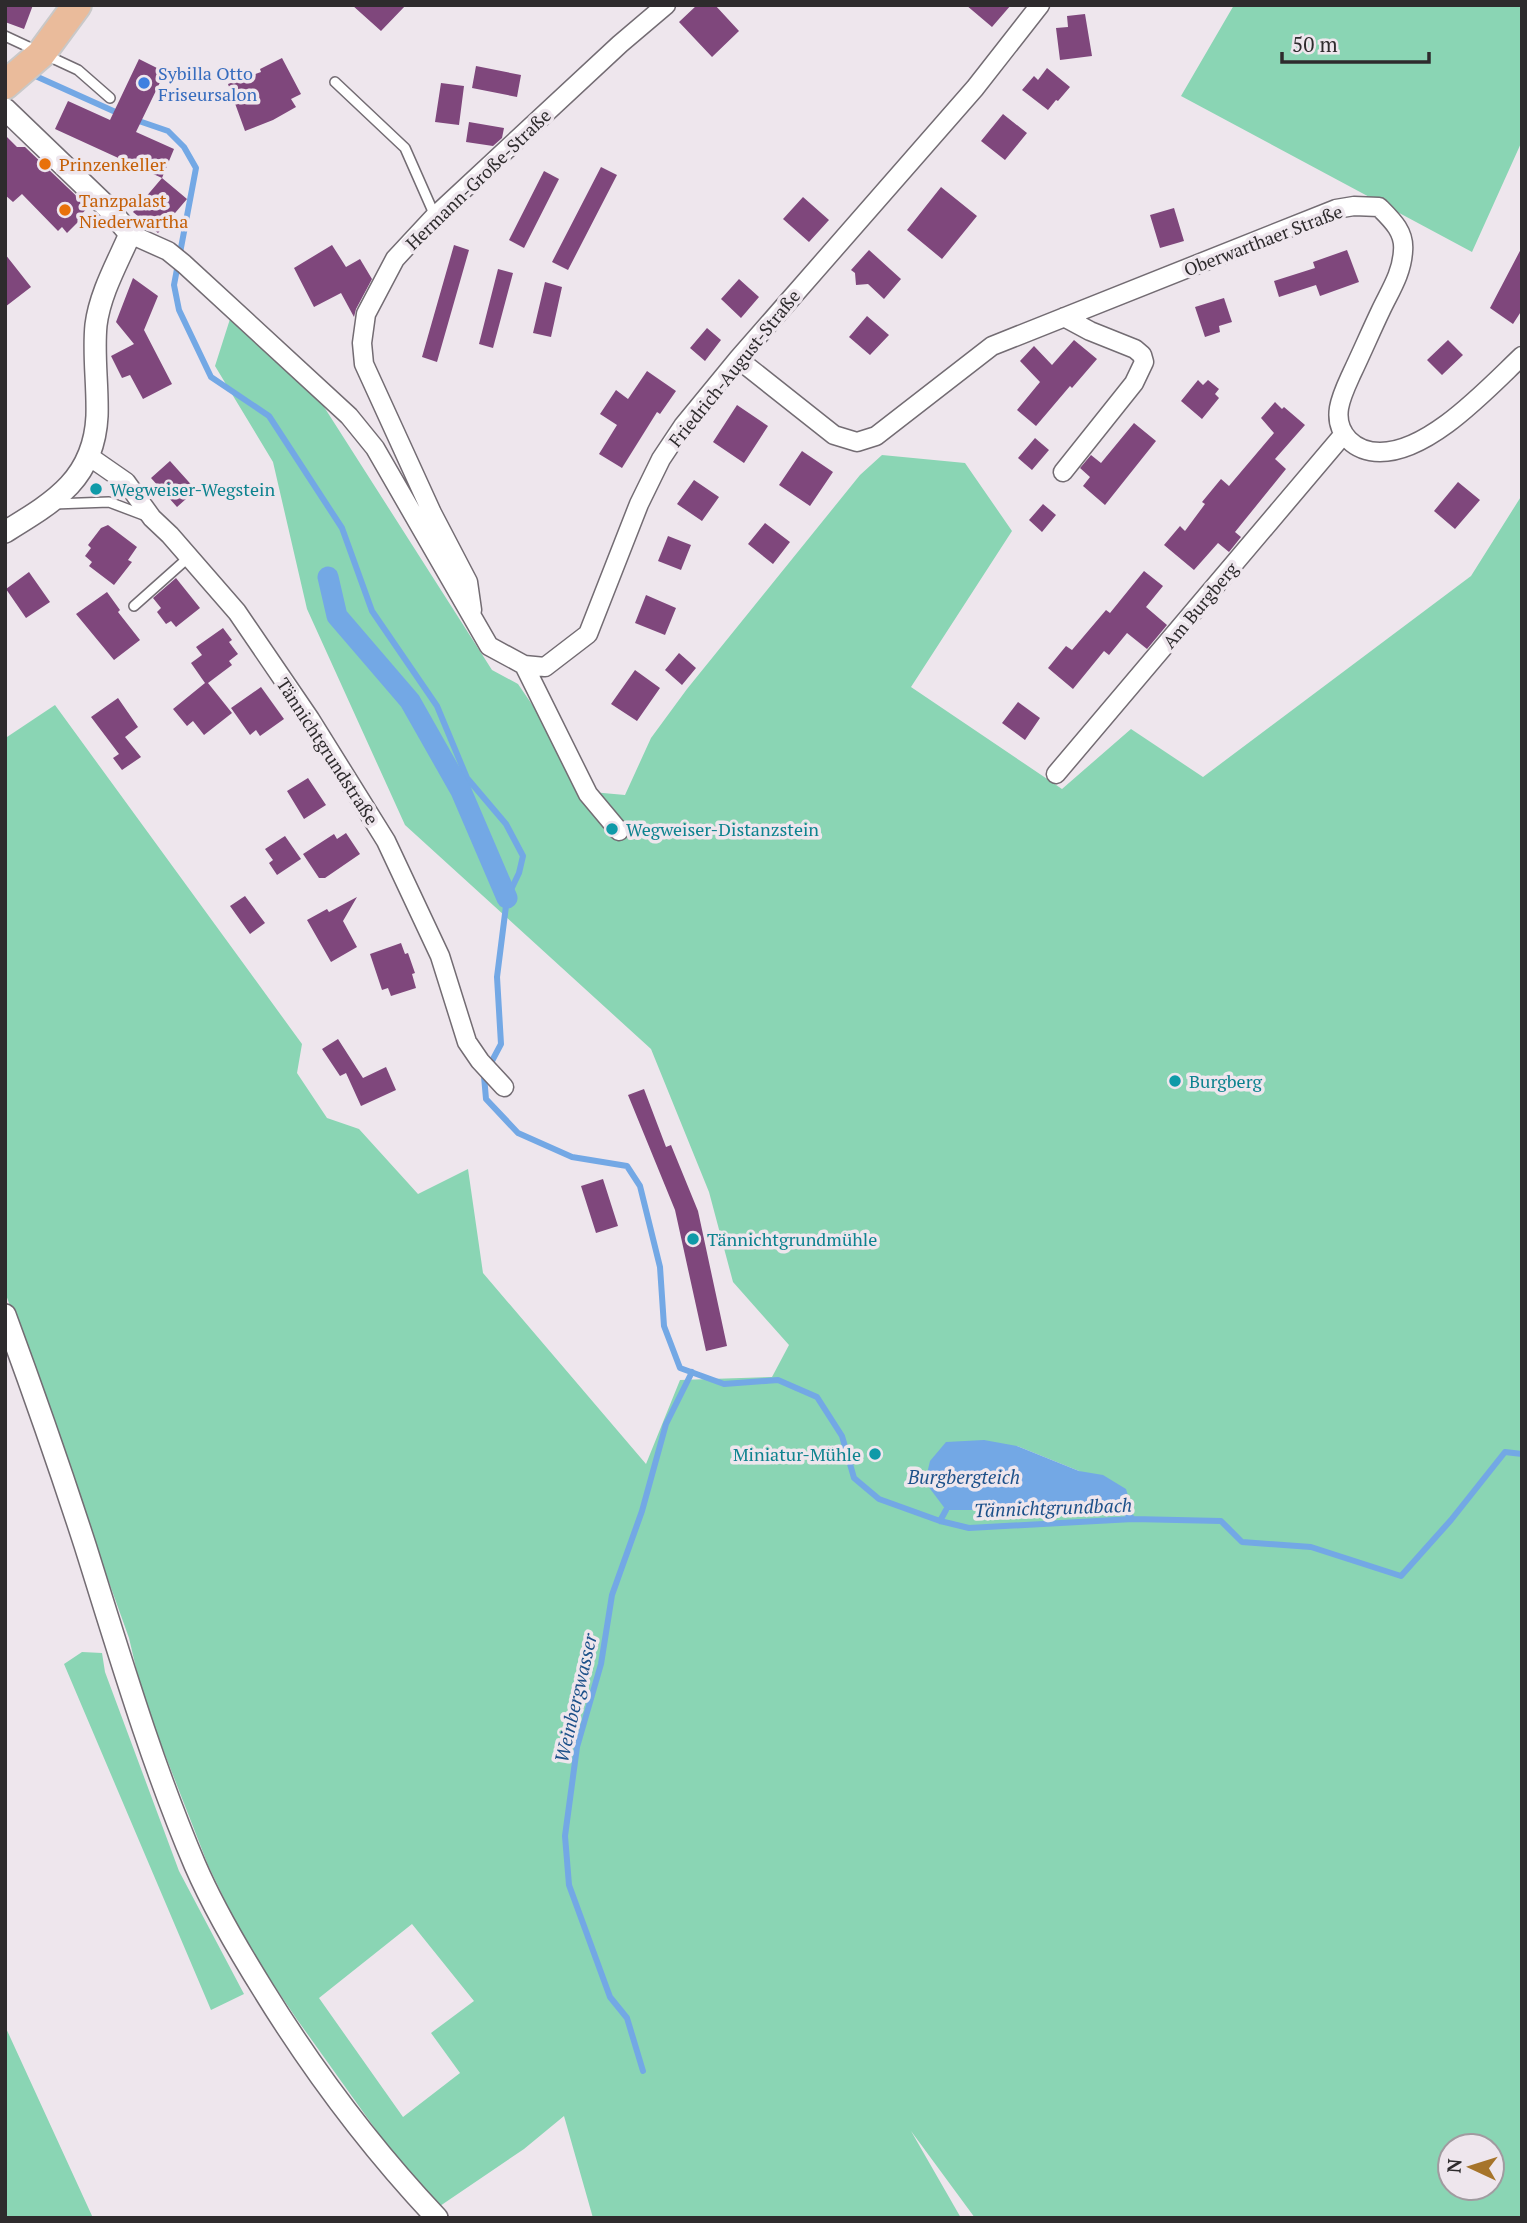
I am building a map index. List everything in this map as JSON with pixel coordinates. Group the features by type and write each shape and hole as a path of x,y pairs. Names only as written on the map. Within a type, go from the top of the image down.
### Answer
{"main road":[{"path":"23,70 77,5"}],"street":[{"name":"Hermann-Große-Straße","path":"473,621 468,582 432,513 364,364 362,343 366,314 396,259 435,216 620,44 666,5"},
{"name":"Friedrich-August-Straße","path":"524,665 545,667 588,634 639,504 683,426 738,359 975,88 1040,5"},
{"path":"5,109 107,207 130,234 168,251 184,264 349,416 375,447 489,646 524,665 588,794 619,831"},
{"name":"Oberwarthaer Straße","path":"738,359 834,435 857,442 876,436 992,346 1336,209 1354,205 1379,207 1395,222 1402,234 1404,249 1400,271 1343,393 1338,418 1343,435"},
{"path":"5,531 49,505 81,472 90,457 97,415 94,371 97,322 102,299 130,234"},
{"path":"1062,472 1134,383 1144,362 1142,355 1135,349 1090,331 1065,317"},
{"path":"1343,435 1359,448 1373,452 1387,452 1409,446 1456,418 1522,356"},
{"name":"Am Burgberg","path":"1056,775 1343,435"},
{"name":"Tännichtgrundstraße","path":"90,457 126,482 152,518 237,612 310,719 386,841 440,956 467,1042 504,1087"},
{"path":"5,1315 45,1423 139,1716 196,1866 238,1949 289,2031 337,2099 391,2168 437,2218"}],"lane":[{"path":"5,36 23,70 78,70 110,98"},
{"path":"335,82 405,148 435,216"},
{"path":"49,505 108,502 152,518"},
{"path":"134,606 189,557"}],"green space":[{"path":"1234,5 1522,5 1522,141 1472,252 1181,96"},
{"path":"230,319 319,399 492,670 518,684 592,792 625,795 651,738 687,689 860,475 882,455 965,463 1012,531 911,687 1062,789 1131,729 1203,777 1471,576 1522,495 1522,2218 975,2218 911,2131 961,2218 593,2218 564,2116 524,2149 440,2206 386,2144 296,2018 245,1942 208,1865 143,1698 129,1638 5,1292 5,735 7,737 55,705 302,1044 297,1073 327,1118 359,1129 418,1194 468,1169 483,1273 646,1464 680,1380 772,1377 789,1345 733,1282 709,1192 651,1049 405,825 307,609 273,462 215,366","holes":["1017,1446 1079,1471 1130,1502 1123,1510 947,1510","412,1924 474,2001 431,2033 460,2073 403,2117 319,1998"]},
{"path":"82,1652 102,1653 105,1672 179,1871 244,1994 211,2010 64,1664"},
{"path":"5,2026 93,2218 5,2218"}],"water":[{"name":"Burgbergteich","path":"984,1440 1017,1446 1079,1471 1103,1475 1126,1489 1130,1502 1123,1510 946,1510 925,1482 930,1461 946,1442"}],"building":[{"path":"5,5 33,5 24,29 5,22"},
{"path":"352,5 406,5 381,31"},
{"path":"697,5 715,5 739,31 712,57 679,22"},
{"path":"966,5 1011,5 992,27"},
{"path":"1085,14 1092,56 1060,60 1056,28 1068,27 1067,16"},
{"path":"282,58 301,94 291,99 296,107 245,131 228,84 261,72 260,69"},
{"path":"139,59 165,72 136,132 174,149 162,178 55,129 68,101 110,120"},
{"path":"476,66 521,75 517,97 472,88"},
{"path":"1047,68 1070,87 1048,110 1022,90 1034,76 1038,80"},
{"path":"441,83 464,86 459,125 435,122"},
{"path":"1003,114 1027,133 1005,160 981,141"},
{"path":"469,122 504,128 502,138 493,146 466,142"},
{"path":"5,135 17,147 25,147 88,207 81,215 83,217 67,233 62,227 58,231 22,194 13,202 5,195"},
{"path":"601,167 617,175 568,270 552,262"},
{"path":"544,171 559,179 524,248 509,240"},
{"path":"162,178 187,199 158,233 133,212"},
{"path":"941,187 977,216 942,259 907,230"},
{"path":"803,197 829,220 809,242 783,219"},
{"path":"1174,208 1184,241 1160,248 1150,215"},
{"path":"332,245 346,267 360,259 372,279 354,317 341,293 314,307 294,268"},
{"path":"454,245 469,250 437,362 422,357"},
{"path":"1522,247 1522,310 1513,324 1490,308"},
{"path":"869,250 901,279 884,299 868,284 856,285 855,273 851,270"},
{"path":"1347,250 1359,282 1320,296 1316,285 1279,297 1274,281 1315,268 1313,262"},
{"path":"5,254 31,287 5,307"},
{"path":"498,269 513,273 493,348 479,344"},
{"path":"133,278 158,296 144,330 172,384 143,399 130,375 122,378 111,356 134,344 116,322"},
{"path":"739,279 759,297 741,318 721,299"},
{"path":"545,282 562,287 551,337 533,333"},
{"path":"1224,298 1232,322 1219,326 1220,332 1205,337 1195,307"},
{"path":"867,316 889,335 870,355 849,337"},
{"path":"707,328 721,340 705,361 690,348"},
{"path":"1074,340 1097,359 1036,426 1017,410 1040,382 1020,361 1034,346 1052,365"},
{"path":"1448,340 1463,355 1442,375 1427,360"},
{"path":"647,371 676,391 660,414 657,412 622,468 599,454 617,425 600,414 616,390 628,399"},
{"path":"1198,380 1203,385 1208,380 1219,389 1215,394 1219,398 1202,419 1181,401"},
{"path":"1275,402 1305,425 1275,459 1286,469 1235,532 1241,537 1229,552 1218,543 1194,570 1164,545 1180,526 1185,531 1205,504 1202,502 1221,479 1229,486 1274,433 1261,418"},
{"path":"737,405 768,426 744,463 713,442"},
{"path":"1134,423 1156,441 1105,505 1083,486 1090,477 1080,468 1091,455 1101,463"},
{"path":"1035,438 1049,450 1032,470 1018,458"},
{"path":"802,451 833,472 810,506 779,485"},
{"path":"170,461 196,490 177,507 151,478"},
{"path":"694,480 719,497 702,521 677,504"},
{"path":"1458,482 1480,500 1455,529 1434,511"},
{"path":"1043,504 1056,515 1042,532 1029,520"},
{"path":"765,523 790,542 773,564 748,544"},
{"path":"108,525 137,547 128,560 132,562 114,585 89,566 92,562 85,556 91,548 88,545 101,528"},
{"path":"668,536 691,545 681,570 658,561"},
{"path":"1144,571 1163,586 1146,607 1167,625 1147,649 1127,633 1109,655 1104,651 1073,689 1048,668 1066,646 1072,650 1106,610 1110,613"},
{"path":"29,572 50,602 26,618 6,589"},
{"path":"176,578 200,608 176,627 171,621 166,624 157,612 161,608 153,598"},
{"path":"107,592 120,610 118,612 140,640 114,660 76,614"},
{"path":"646,595 676,608 665,635 635,623"},
{"path":"223,628 238,654 229,661 232,665 208,683 232,713 204,735 193,721 187,726 173,709 205,683 191,663 202,655 196,647"},
{"path":"679,653 696,668 682,685 665,670"},
{"path":"635,670 660,688 637,721 611,704"},
{"path":"261,687 284,719 260,736 256,730 250,735 231,708"},
{"path":"118,698 138,727 125,737 141,757 122,770 113,758 119,754 91,717"},
{"path":"1018,702 1040,718 1025,740 1002,723"},
{"path":"308,778 326,805 304,819 287,791"},
{"path":"346,833 360,854 325,878 319,878 303,854 334,834 337,839"},
{"path":"285,836 301,859 277,875 269,863 273,860 265,849"},
{"path":"245,896 265,923 250,934 230,906"},
{"path":"357,897 343,921 357,947 331,962 307,920"},
{"path":"401,943 405,954 408,953 415,973 412,974 416,988 391,996 388,988 382,990 370,954"},
{"path":"338,1039 363,1078 386,1067 396,1090 361,1106 346,1073 340,1076 322,1049"},
{"path":"644,1089 666,1147 671,1145 698,1211 727,1346 706,1351 675,1210 628,1095"},
{"path":"603,1179 618,1226 596,1233 581,1186"}],"waterway":[{"name":"Tännichtgrundbach","path":"31,74 120,114"},
{"name":"Tännichtgrundbach","path":"133,119 168,131 184,147 196,168 174,285 179,310 211,377 269,416 342,528 372,611 437,706 467,778 506,824 523,856 519,873 507,898 497,977 501,1044 484,1076 486,1099 518,1133 572,1157 627,1166 640,1186 660,1267 664,1326 680,1368 724,1384 778,1380 817,1397 842,1436 854,1478 879,1499 940,1521 969,1528 1133,1519 1221,1521 1242,1542 1311,1547 1401,1576 1451,1520 1505,1452 1522,1454"},
{"path":"328,577 337,616 410,701 461,791 507,898"},
{"name":"Weinbergwasser","path":"643,2071 627,2018 610,1997 569,1885 565,1836 577,1747 601,1664 612,1595 642,1511 666,1424 692,1372"},
{"path":"940,1521 946,1510"},
{"path":"1123,1510 1133,1519"}],"place":[{"name":"Sybilla Otto Friseursalon","path":"144,83"},
{"name":"Prinzenkeller","path":"45,164"},
{"name":"Tanzpalast Niederwartha","path":"65,210"},
{"name":"Wegweiser-Wegstein","path":"96,489"},
{"name":"Wegweiser-Distanzstein","path":"612,829"},
{"name":"Burgberg","path":"1175,1081"},
{"name":"Tännichtgrundmühle","path":"693,1239"},
{"name":"Miniatur-Mühle","path":"875,1454"}]}
